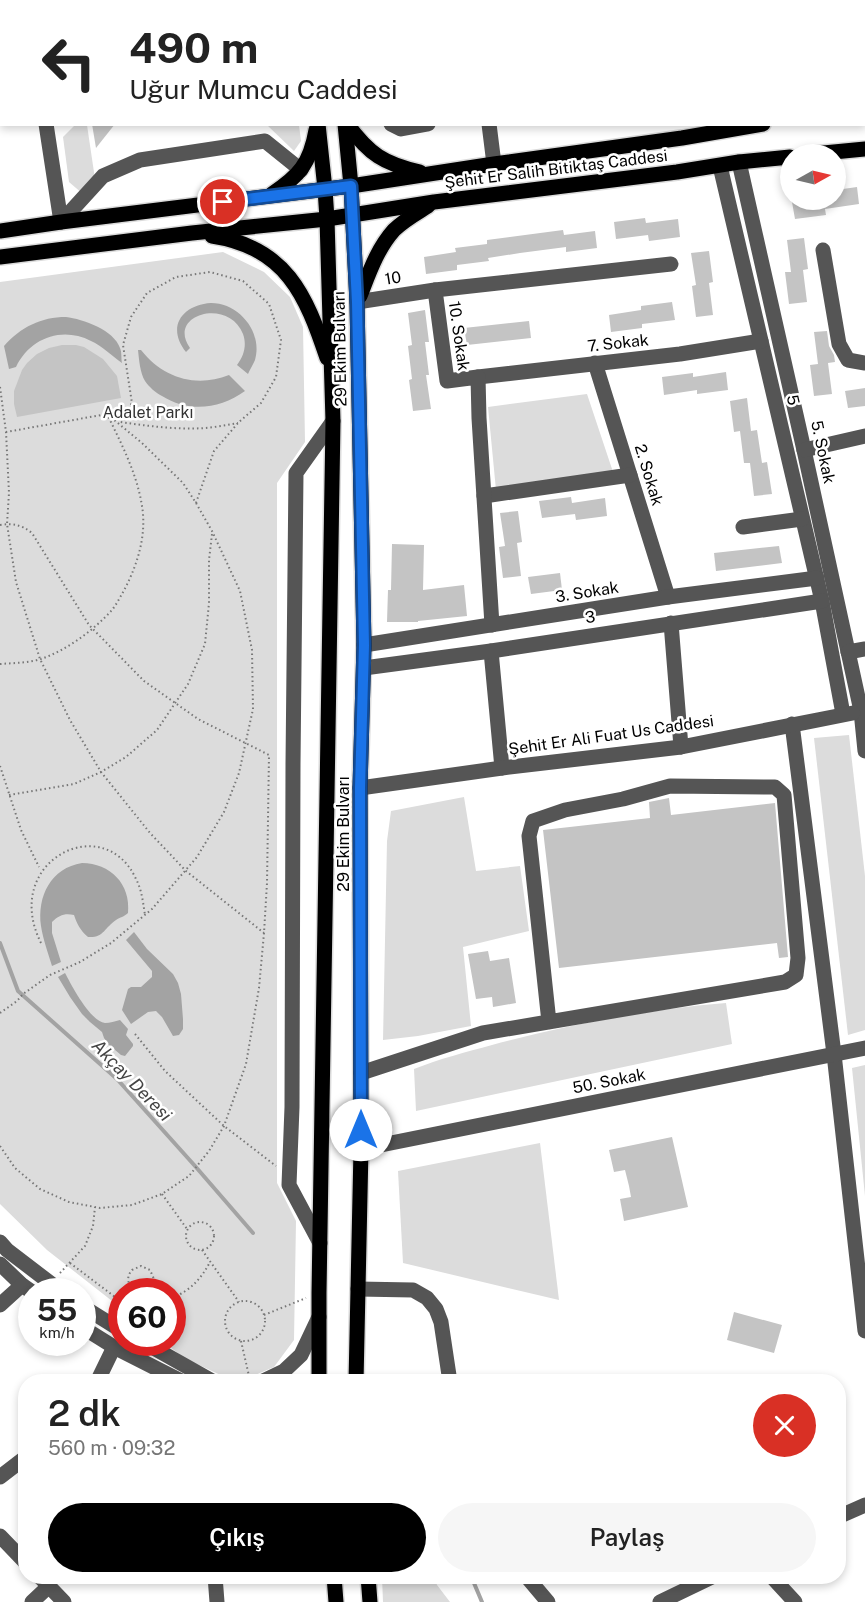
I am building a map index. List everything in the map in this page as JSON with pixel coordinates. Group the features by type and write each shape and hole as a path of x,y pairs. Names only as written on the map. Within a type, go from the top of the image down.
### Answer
{"main road":[{"path":"269,196 293,180 301,170 308,159 316,126"},
{"name":"29 Ekim Bulvarı","path":"317,126 327,219 333,421 319,1374"},
{"name":"29 Ekim Bulvarı","path":"346,126 357,302 364,645 360,788 361,1149 356,1374"},
{"path":"348,126 367,149 388,163 429,174"},
{"name":"Şehit Er Salih Bitiktaş Caddesi","path":"0,231 351,186 751,126"},
{"path":"846,151 865,149"},
{"name":"Şehit Er Salih Bitiktaş Caddesi","path":"0,257 327,219 434,202 780,158"},
{"path":"357,302 378,253 386,241 404,222 434,202"},
{"path":"192,233 241,242 269,257 279,266 309,308 332,374"},
{"path":"335,1584 336,1602"},
{"path":"369,1584 370,1602"}],"street":[{"path":"46,126 61,222"},
{"path":"395,126 401,129 417,126"},
{"path":"489,126 494,164"},
{"path":"61,222 103,176 140,160 266,141 301,170"},
{"name":"5. Sokak","path":"739,162 863,711 865,751"},
{"name":"5","path":"720,166 817,578 843,714"},
{"path":"823,250 839,344 848,360 865,363"},
{"name":"10. Sokak","path":"492,625 478,377 447,381 435,290 671,264"},
{"name":"10","path":"357,302 435,290"},
{"name":"7. Sokak","path":"478,377 680,354 761,341"},
{"name":"2. Sokak","path":"596,363 668,597"},
{"path":"320,1243 290,1185 296,472 333,421"},
{"path":"804,450 865,436"},
{"path":"484,496 630,475"},
{"path":"743,527 802,519"},
{"name":"3. Sokak","path":"364,645 668,597 817,578"},
{"name":"3","path":"364,668 822,601"},
{"path":"671,623 681,747"},
{"path":"848,652 865,649"},
{"path":"491,651 502,768"},
{"name":"Şehit Er Ali Fuat Us Caddesi","path":"360,788 502,768 681,747 863,711"},
{"path":"792,724 834,1054 865,1331"},
{"path":"361,1073 483,1033 549,1022 785,982 796,975 798,958 784,795 775,787 670,786 623,799 565,810 533,821 529,836 549,1022"},
{"name":"50. Sokak","path":"361,1149 865,1048"},
{"path":"0,1242 44,1278"},
{"path":"0,1264 18,1280"},
{"path":"358,1289 413,1290 427,1298 436,1309 441,1322 449,1374"},
{"path":"0,1305 18,1294"},
{"path":"278,1374 301,1355 319,1317"},
{"path":"100,1374 109,1356"},
{"path":"132,1356 167,1374"},
{"path":"168,1356 200,1374"},
{"path":"0,1477 18,1463"},
{"path":"846,1513 865,1505"},
{"path":"0,1536 18,1555"},
{"path":"32,1602 43,1584"},
{"path":"46,1584 64,1602"},
{"path":"216,1584 217,1602"},
{"path":"533,1584 548,1602"},
{"path":"660,1602 697,1584"},
{"path":"778,1584 795,1602"}],"path":[{"path":"196,502 214,452 238,423 261,403 276,377 281,340 269,304 243,281 210,272 176,277 147,293 131,317 123,345 132,403 120,422 177,428 206,428 238,423"},
{"path":"0,387 6,432 9,493 7,524 16,582 40,659 70,720 101,772 150,833 186,871 264,933"},
{"path":"0,1013 50,975 80,963 111,943 145,915 186,871 224,812 238,773 253,709 252,650 240,591 212,531 183,483 142,443 107,414 6,432"},
{"path":"0,664 40,659 64,649 92,629 114,608 128,583 138,558 143,531 142,506 132,467 107,414"},
{"path":"0,525 18,525 32,533 92,629 144,681 198,719 269,755 267,883 259,988 246,1064 224,1126 210,1151 191,1174 162,1194 132,1205 100,1208 69,1202 40,1189 15,1168 0,1146"},
{"path":"9,795 74,784 126,758 157,730 188,684 205,644 212,531"},
{"path":"0,766 21,830 40,868"},
{"path":"52,856 73,847 88,846 103,849 116,856 128,866 136,878 145,915"},
{"path":"36,872 46,861"},
{"path":"30,923 41,943"},
{"path":"135,1034 165,1071 224,1126 290,1177"},
{"path":"162,1194 188,1229"},
{"path":"61,1278 70,1263 85,1246 93,1226 95,1207"},
{"path":"197,1222 205,1222 214,1233 214,1241 210,1247 195,1250 189,1246 186,1239 188,1229 190,1225 197,1222"},
{"path":"202,1250 239,1302"},
{"path":"186,1290 194,1286 204,1275 210,1262"},
{"path":"70,1263 108,1291"},
{"path":"128,1278 132,1270 141,1266 150,1270 154,1278"},
{"path":"264,1315 319,1293"},
{"path":"239,1302 255,1304 264,1315 265,1325 260,1335 252,1340 242,1341 229,1332 226,1317 231,1308 239,1302"},
{"path":"242,1341 248,1374"}],"green space":[{"path":"74,126 87,126 95,179 83,194 69,182 63,137"},
{"path":"268,126 299,126 301,141 294,151"},
{"name":"Adalet Parkı","path":"223,252 264,272 290,297 303,327 305,442 277,483 277,1183 296,1221 294,1340 274,1367 258,1374 218,1374 181,1356 186,1356 186,1278 108,1278 108,1298 96,1288 96,1278 83,1278 47,1250 0,1204 0,282"},
{"path":"587,394 613,472 496,490 488,407"},
{"path":"849,735 865,876 865,1030 848,1035 814,738"},
{"path":"464,797 476,871 520,866 529,931 463,947 471,1026 383,1040 387,841 391,811"},
{"path":"726,1003 732,1044 416,1111 414,1069 433,1062 549,1031 668,1009"},
{"path":"865,1065 865,1196 852,1068"},
{"path":"540,1143 559,1300 403,1263 398,1171"},
{"path":"382,1584 437,1584 450,1602 383,1602"}],"shaded area":[{"path":"211,303 231,308 246,321 252,330 257,350 248,374 237,365 244,350 243,334 236,323 225,316 214,313 202,314 193,319 186,326 185,336 190,348 186,352 180,343 177,326 180,319 192,308"},
{"path":"57,317 81,320 105,331 117,342 121,351 122,363 91,341 69,335 58,335 38,342 22,357 16,367 9,369 4,346 11,339 32,324"},
{"path":"138,350 170,374 204,381 229,375 245,391 225,402 204,407 183,405 172,401 155,392 145,381"},
{"path":"82,863 101,867 117,877 126,893 128,913 112,923 101,934 93,937 88,937 83,932 74,915 65,914 57,918 52,922 52,933 61,962 52,966 41,926 41,904 48,885 54,877 71,866"},
{"path":"134,932 147,949 173,974 178,983 183,1019 183,1029 179,1035 173,1036 156,1011 148,1012 131,1024 122,1010 128,989 141,987 152,977 152,971 126,940"},
{"path":"65,973 93,1016 105,1023 120,1020 128,1029 126,1035 133,1046 125,1056 108,1044 102,1032 82,1014 58,977"}],"building":[{"path":"92,126 113,126 96,148"},
{"path":"857,187 859,204 846,206 846,189"},
{"path":"793,210 825,210 826,215 795,219"},
{"path":"645,218 646,223 678,219 680,237 649,241 648,235 616,239 614,222"},
{"path":"563,230 564,235 595,231 597,248 566,252 566,247 520,253 488,258 489,261 457,265 457,270 426,274 424,257 456,252 455,248 487,244 487,240"},
{"path":"804,238 808,269 803,270 807,302 789,304 785,272 791,272 787,240"},
{"path":"709,251 713,282 709,283 713,315 696,317 692,286 696,285 691,253"},
{"path":"672,302 675,320 642,324 642,328 611,332 609,315 641,310 641,306"},
{"path":"425,310 429,342 425,342 429,375 426,375 431,409 413,411 409,380 412,379 408,346 412,345 408,313"},
{"path":"529,321 531,338 467,345 464,328"},
{"path":"827,331 829,346 835,362 828,363 832,394 814,396 810,365 818,364 814,332"},
{"path":"62,345 84,347 103,359 117,376 121,398 17,417 14,391 22,370 37,354"},
{"path":"726,372 728,390 697,394 697,390 664,395 662,377 693,373 693,377"},
{"path":"865,388 865,406 848,408 845,391"},
{"path":"747,398 751,431 757,430 762,463 767,462 772,494 754,496 750,463 744,463 740,431 734,432 730,401"},
{"path":"571,497 572,503 605,498 607,516 576,520 575,514 542,518 539,501"},
{"path":"518,511 522,542 517,543 521,576 503,578 499,547 505,546 500,513"},
{"path":"392,544 424,545 423,590 464,585 467,616 418,622 387,622 388,590 391,590"},
{"path":"779,546 782,563 716,571 714,553"},
{"path":"560,573 562,590 531,594 528,577"},
{"path":"669,798 671,815 775,803 788,957 779,958 777,943 559,968 543,830 650,818 649,802"},
{"path":"488,951 490,961 509,958 516,1003 493,1007 492,997 476,999 468,954"},
{"path":"672,1137 688,1207 624,1221 620,1199 631,1197 629,1186 625,1170 614,1172 609,1150"},
{"path":"734,1312 782,1325 774,1353 727,1340"}],"waterway":[{"name":"Akçay Deresi","path":"0,943 18,991 117,1079 253,1233"},
{"name":"Akçay Deresi","path":"474,1584 482,1602"}],"route":[{"path":"223,202 351,186 357,302 364,645 360,788 361,1130"}]}
